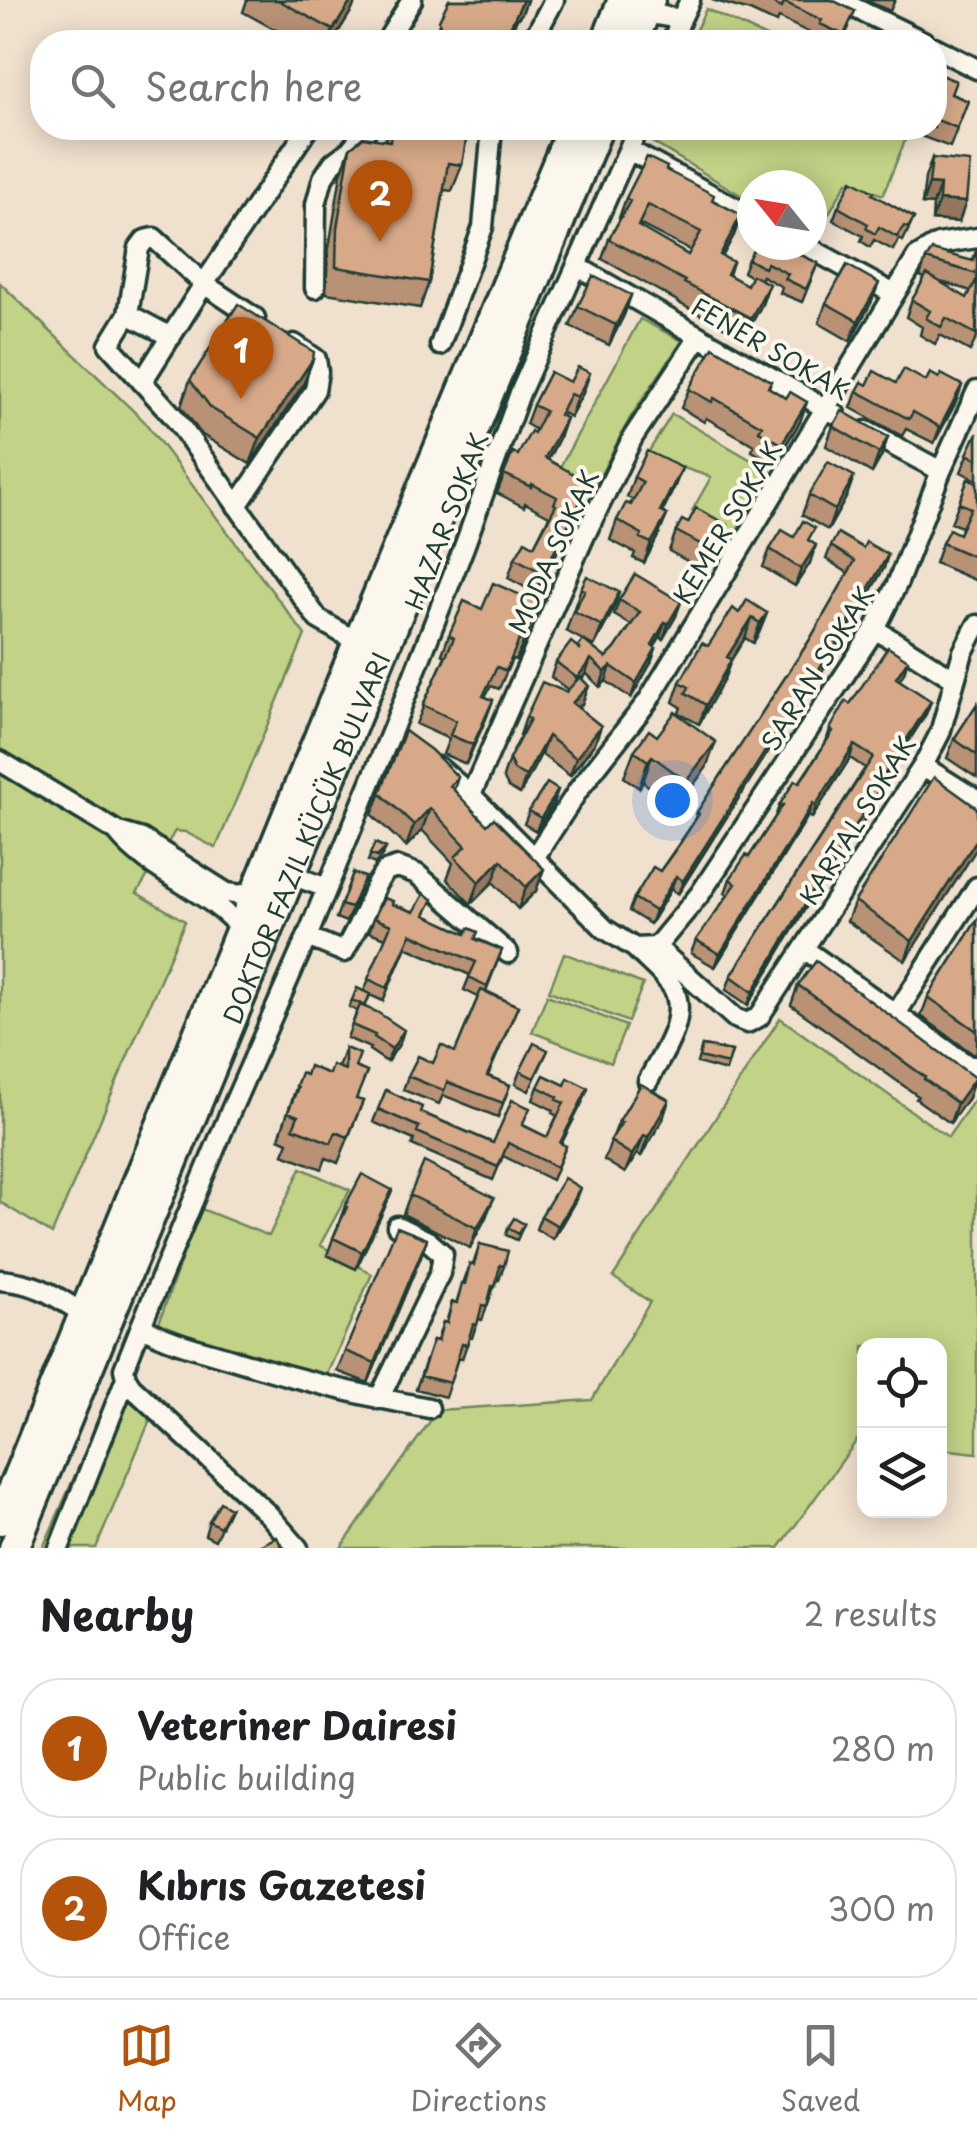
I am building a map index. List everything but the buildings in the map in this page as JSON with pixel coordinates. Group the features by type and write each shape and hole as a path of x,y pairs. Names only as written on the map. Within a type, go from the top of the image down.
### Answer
{"highway":[{"path":"616,30 639,4"},
{"path":"634,30 639,4"},
{"path":"0,1520 567,140"},
{"path":"14,1548 593,140"}],"street":[{"path":"393,30 412,0"},
{"path":"538,30 554,0"},
{"path":"677,30 690,0"},
{"path":"838,0 900,30"},
{"path":"639,4 681,19"},
{"path":"947,54 977,69"},
{"path":"142,382 300,140"},
{"path":"316,288 316,204 323,178 358,140"},
{"path":"440,345 483,227 491,140"},
{"name":"HAZAR SOKAK","path":"58,1548 126,1378 124,1369 230,1110 327,888 406,740 464,548 520,393 633,140"},
{"path":"629,150 737,208"},
{"path":"237,506 315,390 316,359 204,284 154,238 146,240 138,248 128,314 108,345 174,417 237,506 318,618 358,643"},
{"name":"KEMER SOKAK","path":"534,858 579,790 648,701 917,258 938,244 977,238"},
{"path":"827,258 894,294"},
{"name":"FENER SOKAK","path":"578,267 941,471"},
{"path":"128,314 171,337"},
{"name":"MODA SOKAK","path":"471,796 585,535 633,436 699,336"},
{"name":"SARAN SOKAK","path":"656,947 700,894 876,629 977,391"},
{"name":"KARTAL SOKAK","path":"656,947 735,1018 747,1023 759,1017 923,766 940,733 963,652 977,625"},
{"path":"876,629 954,679"},
{"path":"406,740 471,796 605,928 635,948 673,989 678,1007 676,1024 648,1081"},
{"path":"0,761 118,832 142,839 227,893 242,895 258,887"},
{"path":"923,766 977,800"},
{"path":"118,832 132,850 228,914 240,929"},
{"path":"308,937 344,952 376,885 385,871 398,867 416,874 508,953"},
{"path":"290,875 327,888"},
{"path":"896,1014 977,887"},
{"path":"635,948 656,947"},
{"path":"804,949 969,1066 977,1066"},
{"path":"379,1399 440,1273 443,1254 428,1241 397,1226"},
{"path":"0,1280 42,1288 84,1314"},
{"path":"123,1280 159,1282"},
{"path":"141,1326 162,1338 267,1370 429,1408"},
{"path":"126,1378 270,1516 298,1548"}],"green space":[{"path":"706,9 751,30 696,30"},
{"path":"649,140 905,140 883,195 847,182 827,217 827,170 737,170 737,193"},
{"path":"0,283 144,421 305,635 216,848 175,831 137,893 185,921 52,1234 0,1202"},
{"path":"640,319 682,341 630,418 595,486 559,469"},
{"path":"672,414 770,471 735,533 692,511 711,477 646,456"},
{"path":"564,953 643,984 628,1022 549,991"},
{"path":"547,995 626,1026 611,1063 532,1032"},
{"path":"780,1018 948,1137 977,1096 977,1453 947,1450 947,1338 857,1338 857,1440 779,1548 341,1548 438,1410 592,1400 650,1302 613,1277"},
{"path":"301,1168 350,1190 320,1245 372,1274 318,1394 152,1343 199,1208 269,1236"},
{"path":"116,1382 153,1413 96,1548 43,1548"}],"place":[{"name":"Kıbrıs Gazetesi","path":"380,242"},
{"name":"Veteriner Dairesi","path":"241,399"}]}
